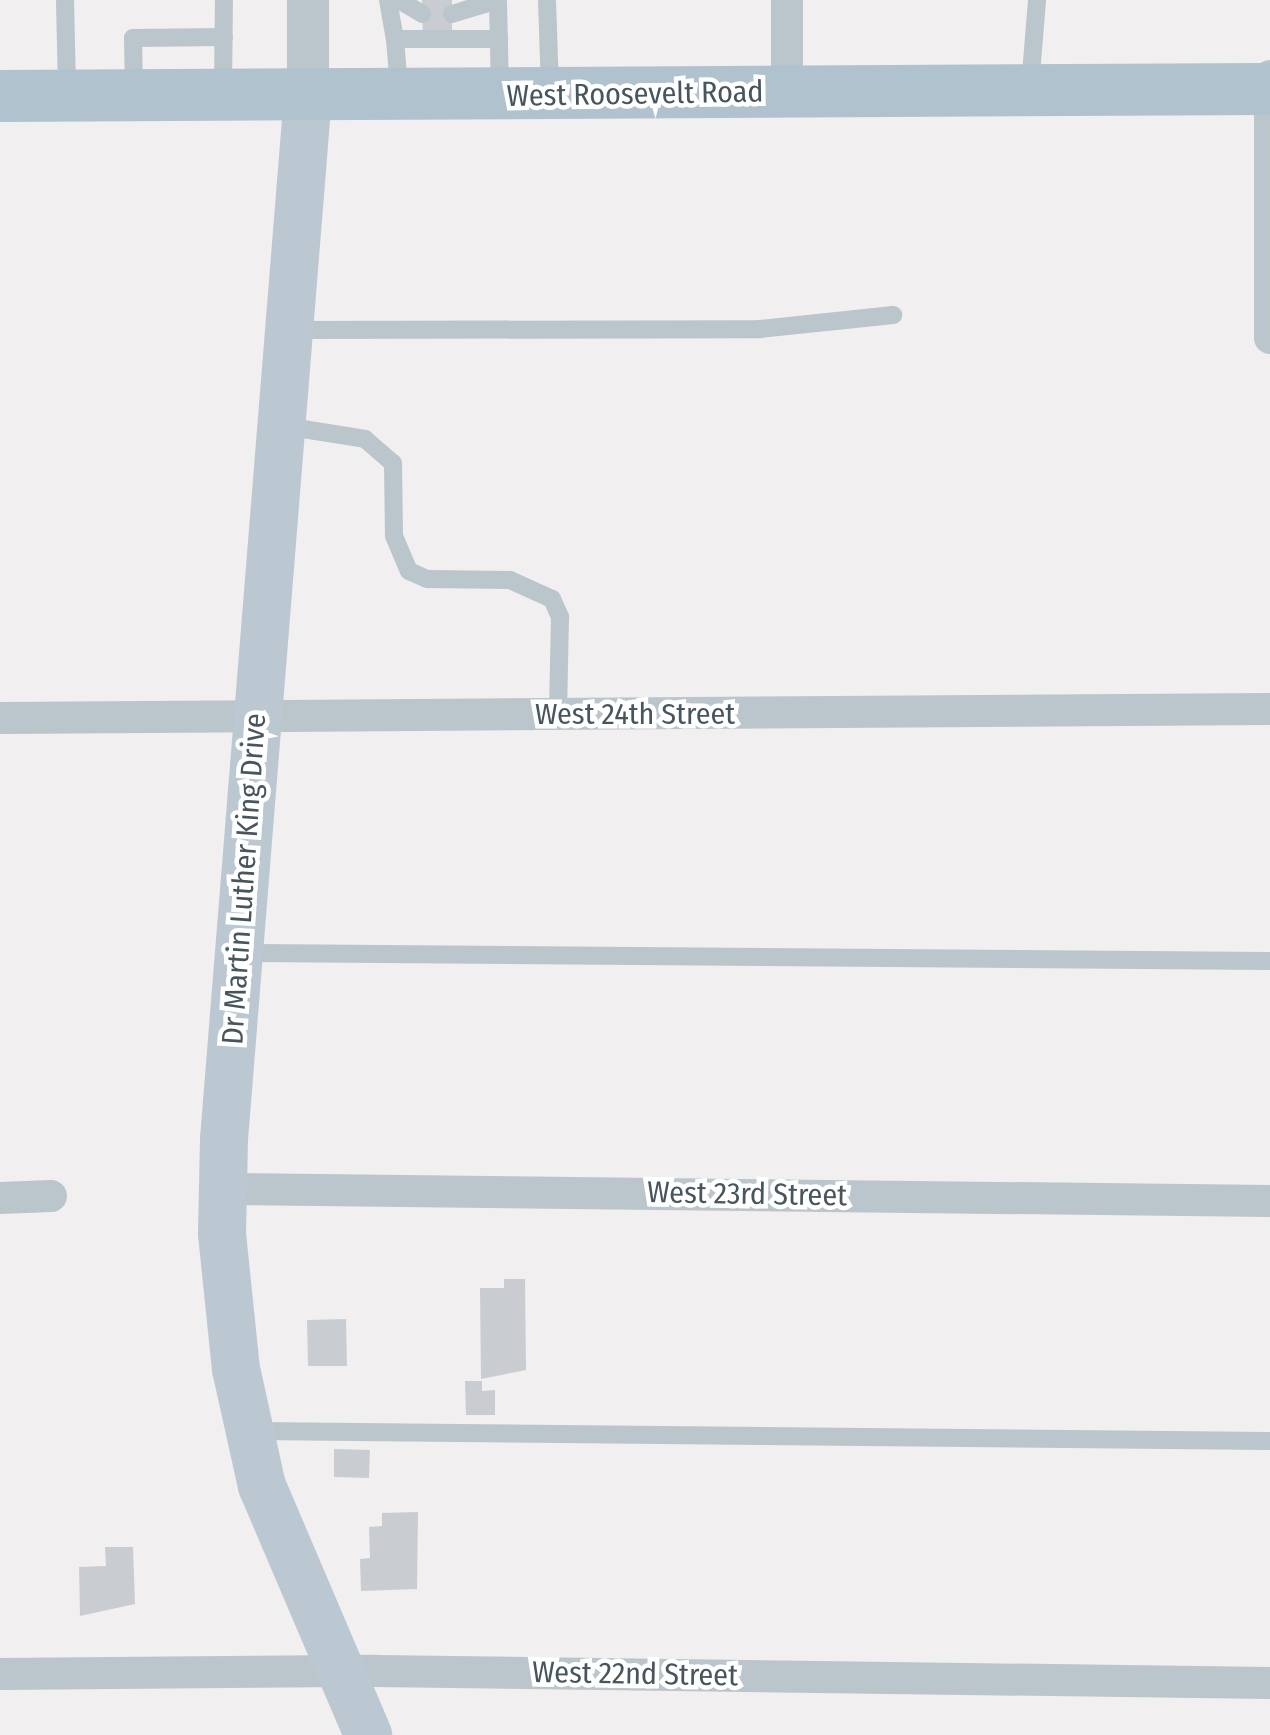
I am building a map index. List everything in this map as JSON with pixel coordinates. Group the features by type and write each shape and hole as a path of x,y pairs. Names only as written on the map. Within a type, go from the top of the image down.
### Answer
{"main road":[{"name":"West Roosevelt Road","path":"0,96 1029,91 1269,85"},
{"name":"Dr Martin Luther King Drive","path":"308,95 294,330 256,717 238,953 224,1189 226,1292 248,1431 281,1541 368,1735"}],"street":[{"name":"Dr Martin Luther King Drive","path":"308,0 308,95"},
{"path":"787,0 787,92"},
{"path":"1269,85 1270,338"},
{"name":"West 24th Street","path":"0,718 1270,709"},
{"name":"West 23rd Street","path":"224,1189 1270,1201"},
{"path":"0,1198 51,1196"},
{"name":"West 22nd Street","path":"0,1674 338,1673 1270,1683"}],"lane":[{"path":"64,0 68,95"},
{"path":"224,0 224,95"},
{"path":"388,0 400,96"},
{"path":"399,0 422,14"},
{"path":"525,95 547,0"},
{"path":"1029,91 1036,0"},
{"path":"452,14 485,2 498,3 498,39 525,95"},
{"path":"134,95 133,38 224,37"},
{"path":"395,39 498,39"},
{"path":"294,330 760,329 893,315"},
{"path":"284,426 366,440 393,463 394,536 409,571 428,579 510,580 552,599 560,617 558,714"},
{"path":"238,953 1270,961"},
{"path":"248,1431 1270,1441"}],"building":[{"path":"422,0 452,0 452,36 423,36"},
{"path":"504,1279 525,1279 526,1370 481,1379 480,1288 504,1288"},
{"path":"346,1319 347,1366 308,1366 307,1320"},
{"path":"465,1381 482,1381 482,1391 495,1390 495,1415 466,1415"},
{"path":"334,1449 370,1450 369,1478 334,1477"},
{"path":"418,1512 417,1589 361,1591 360,1559 370,1558 369,1527 382,1526 382,1513"},
{"path":"105,1547 133,1547 135,1604 80,1616 79,1567 106,1566"}]}
